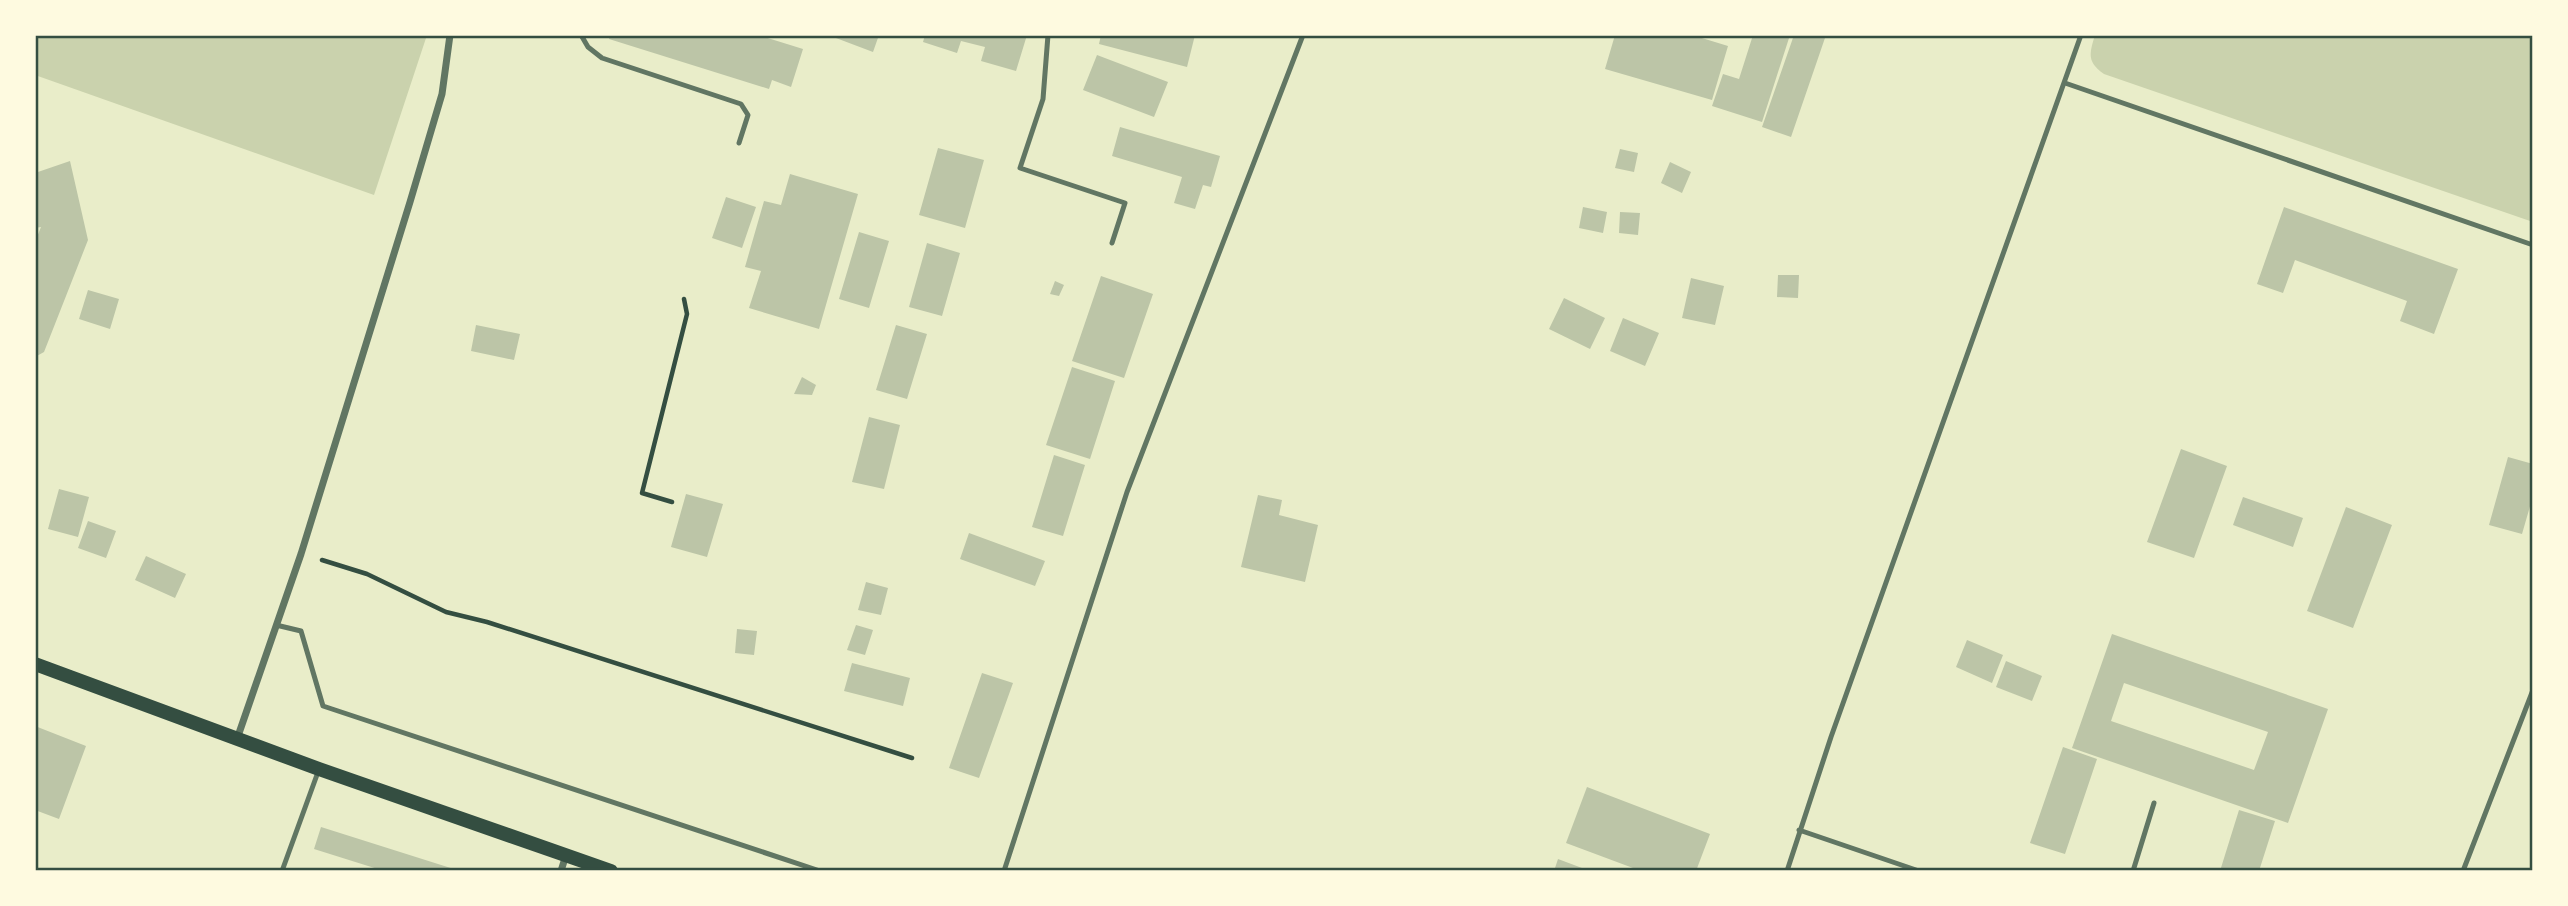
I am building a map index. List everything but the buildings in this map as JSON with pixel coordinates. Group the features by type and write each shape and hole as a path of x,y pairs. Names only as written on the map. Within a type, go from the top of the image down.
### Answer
{"main road":[{"path":"35,664 318,769 611,871"}],"street":[{"path":"237,739 301,554 442,94 450,35"},
{"path":"561,871 566,855"}],"lane":[{"path":"581,35 589,47 602,58 741,104 748,116 739,144"},
{"path":"1048,35 1043,99 1020,169 1125,203 1112,243"},
{"path":"1004,871 1127,492 1303,35"},
{"path":"1787,871 1799,830 2081,35"},
{"path":"2064,83 2533,245"},
{"path":"276,625 301,631 323,706 820,871"},
{"path":"2463,871 2533,690"},
{"path":"282,871 318,769"},
{"path":"2133,871 2154,803"},
{"path":"1799,830 1919,871"}],"path":[{"path":"672,502 642,493 687,314 684,299"},
{"path":"301,554 368,574 446,612 499,626 912,758"}],"green space":[{"path":"35,35 427,35 374,195 35,75"},
{"path":"2095,35 2533,35 2533,222 2104,74 2095,66 2091,57"}]}
